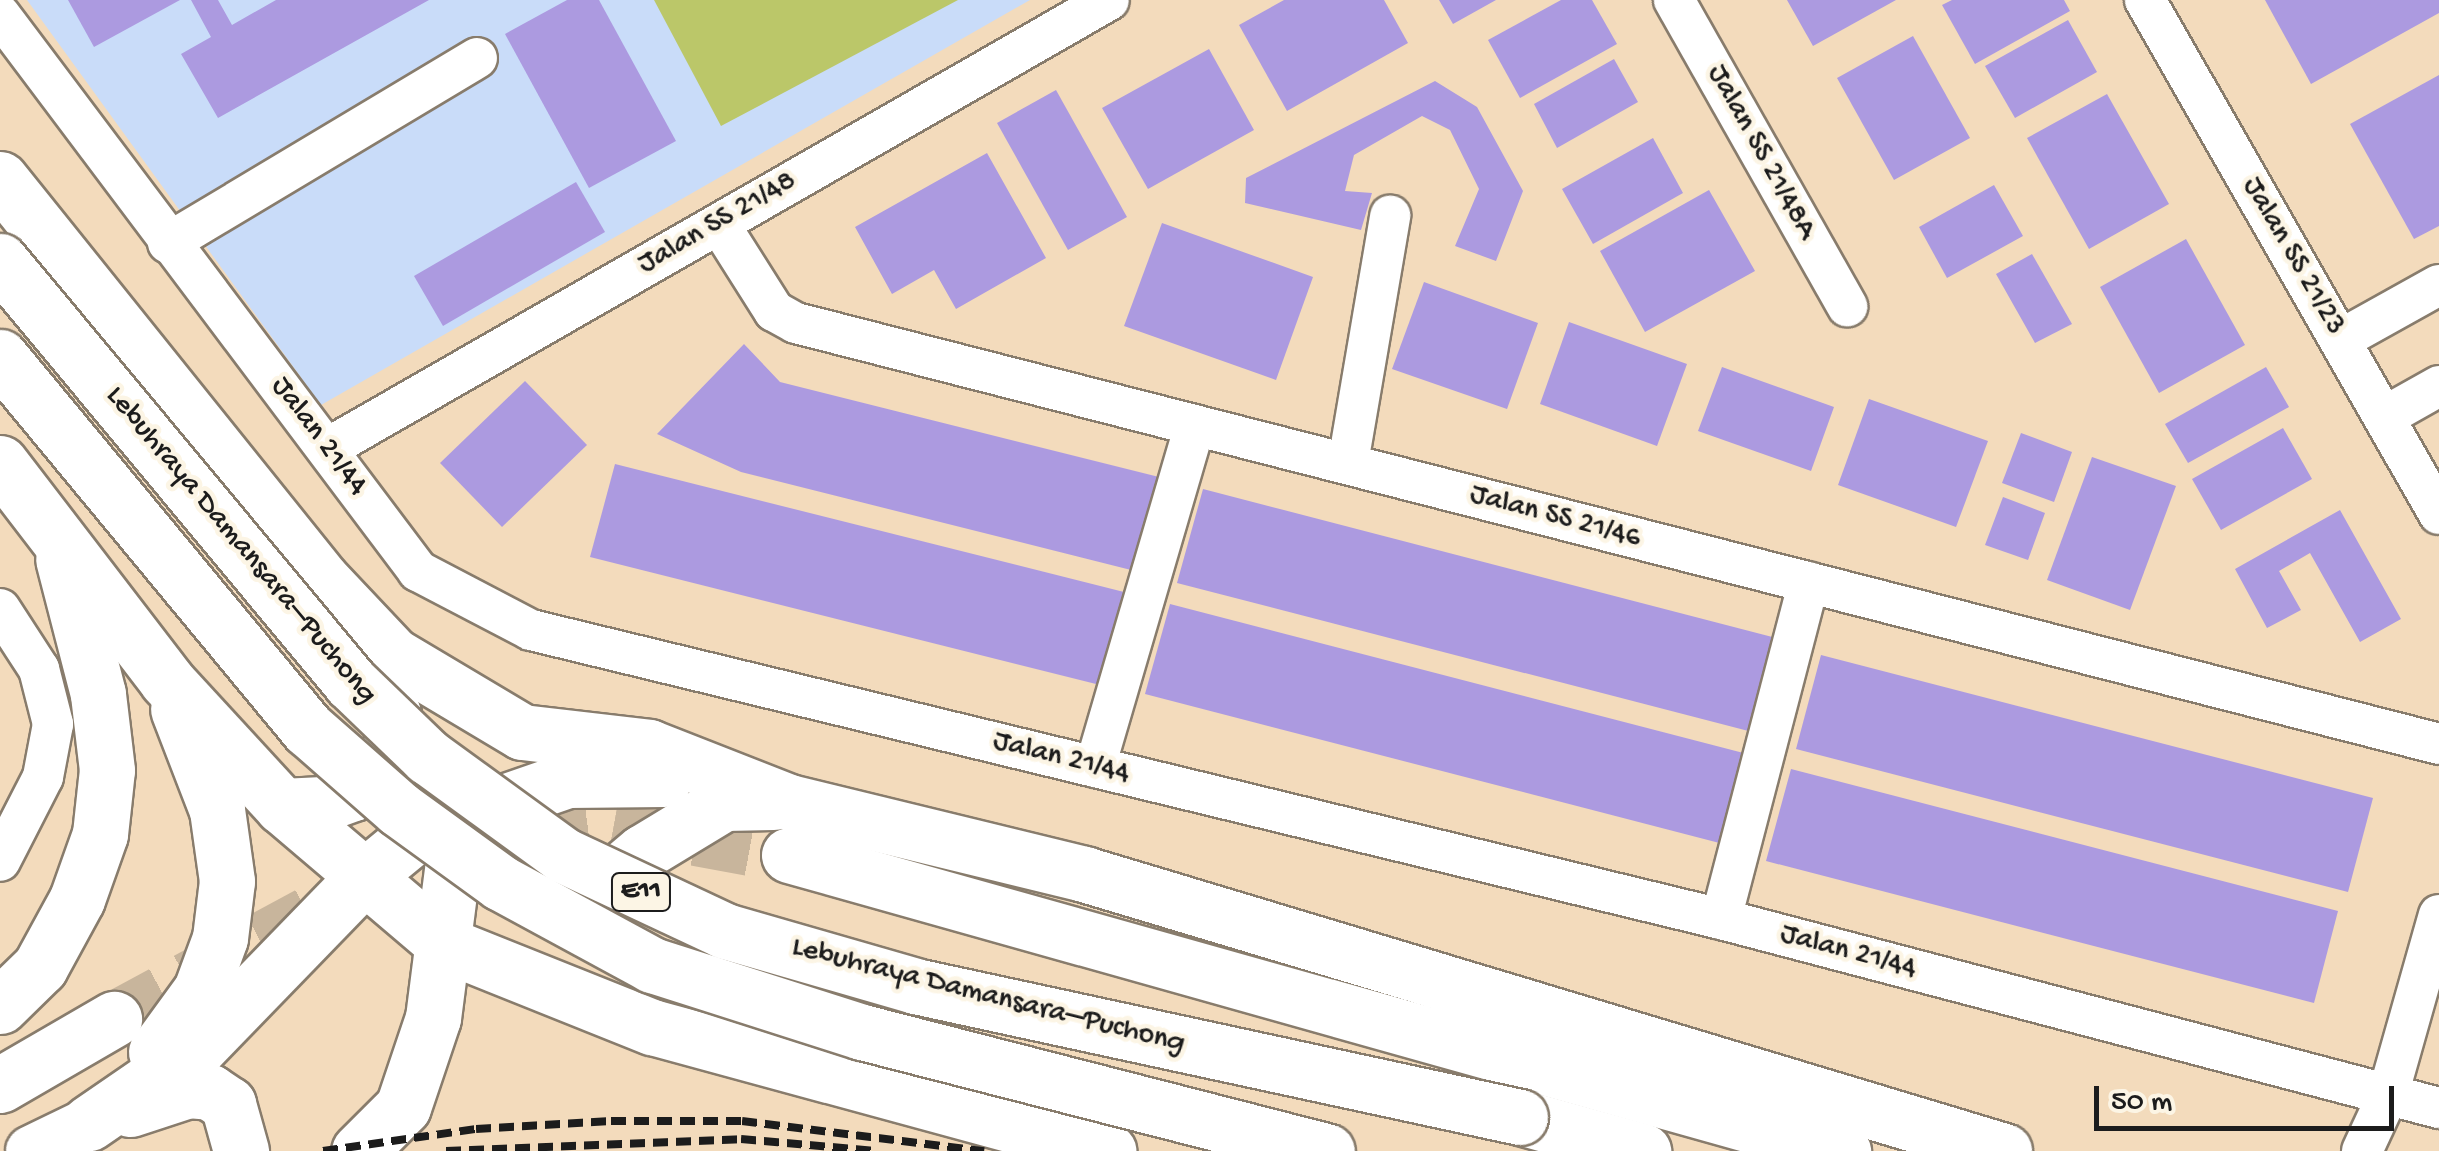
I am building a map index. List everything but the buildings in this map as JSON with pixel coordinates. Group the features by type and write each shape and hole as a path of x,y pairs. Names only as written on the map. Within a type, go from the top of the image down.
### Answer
{"highway":[{"path":"0,178 322,580 393,655 522,732 649,747 789,802 1084,874 2004,1151"},
{"name":"Lebuhraya Damansara–Puchong","path":"0,260 351,683 428,757 563,855 725,931 915,986 1520,1117 1643,1151"},
{"name":"Lebuhraya Damansara–Puchong","path":"0,357 308,729 399,809 501,883 652,965 862,1032 1327,1151"},
{"path":"0,463 167,680 282,806 444,944 652,1028 1108,1151"},
{"path":"0,1006 40,967 77,899 100,834 107,770 98,694 58,537"},
{"path":"282,806 322,804 354,793 380,772 392,742 386,699 322,580"},
{"path":"359,1151 403,1106 418,1071 444,944 451,815 439,746 393,655"},
{"path":"89,1124 174,1029 201,990 220,938 227,881 216,810 167,680"},
{"path":"89,1124 198,1048 363,878 420,831 451,815 566,780 720,778"},
{"path":"652,1028 614,988 606,968 602,915 613,877 724,803 789,802"},
{"path":"789,855 1843,1151"},
{"path":"0,1085 114,1019"},
{"path":"89,1124 188,1090 210,1092 228,1104 241,1151"}],"main road":[{"path":"32,1151 89,1124"}],"street":[{"name":"Jalan SS 21/48","path":"328,448 1109,0"},
{"name":"Jalan SS 21/48A","path":"1674,0 1846,306"},
{"name":"Jalan SS 21/23","path":"2152,2 2439,514"},
{"name":"Jalan 21/44","path":"0,15 418,570 531,630 1721,919 2439,1108"},
{"path":"168,243 477,58"},
{"path":"1348,463 1390,216"},
{"name":"Jalan SS 21/46","path":"719,224 774,311 796,323 2439,744"},
{"path":"2340,340 2439,285"},
{"path":"2384,417 2439,386"},
{"path":"1095,767 1195,425"},
{"path":"1721,919 1809,582"},
{"path":"0,609 39,669 53,724 43,777 0,861"},
{"path":"2362,1151 2388,1095 2439,915"},
{"path":"2388,1095 2393,1151"}],"shaded area":[{"path":"27,0 1030,0 321,405"}],"green space":[{"path":"654,0 958,0 721,126"}],"tunnel":[{"path":"418,860 451,845 614,823 789,855"},
{"path":"114,1019 336,899"}],"railway":[{"path":"323,1151 476,1129 611,1121 742,1121 984,1151"},
{"path":"446,1151 741,1139 875,1151"}]}
